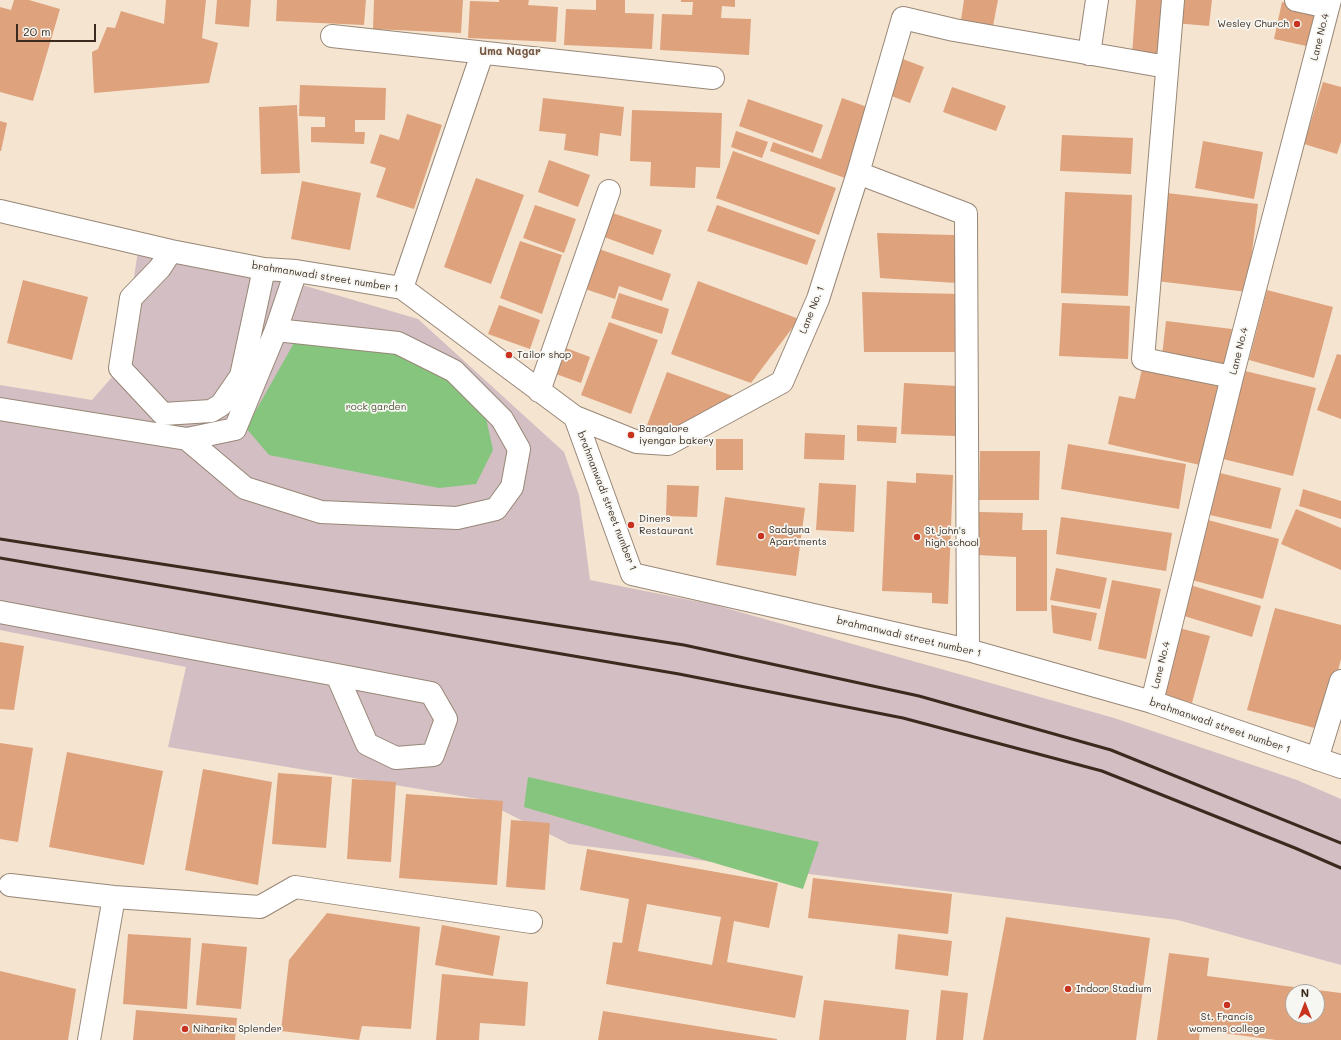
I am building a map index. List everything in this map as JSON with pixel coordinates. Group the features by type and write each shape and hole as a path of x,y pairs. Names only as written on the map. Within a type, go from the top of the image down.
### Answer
{"street":[{"path":"1097,0 1089,54 1168,68"},
{"path":"1173,0 1143,359 1232,377"},
{"path":"1296,0 1329,3"},
{"name":"Lane No.4","path":"1152,702 1232,377 1329,3"},
{"name":"Lane No. 1","path":"575,417 637,442 668,444 782,382 818,299 858,173 903,18 954,30 1089,54"},
{"path":"332,36 482,54 713,78"},
{"path":"402,288 482,54"},
{"path":"858,173 966,214 968,650"},
{"path":"539,391 609,191"},
{"name":"brahmanwadi street number 1","path":"0,211 171,251 264,269 296,271 402,288 575,417 632,574 968,650 1152,702 1341,767"},
{"path":"171,251 160,268 131,298 120,368 163,414 211,411 221,405 241,376 264,269"},
{"path":"0,409 187,439 236,429 276,330 296,271"},
{"path":"187,439 245,488 321,512 457,518 496,509 512,487 519,449 502,419 454,370 398,343 276,330"},
{"path":"0,612 337,675 431,693 446,719 433,755 396,758 367,744 337,675"},
{"path":"1317,759 1341,681"},
{"path":"10,885 114,897 260,907 295,887 531,922"},
{"path":"89,1040 114,897"}],"shaded area":[{"path":"138,251 265,274 418,319 564,452 579,495 590,580 715,605 1114,718 1297,780 1341,799 1341,965 1178,920 569,844 479,799 168,747 186,667 0,630 0,385 92,400 120,368"}],"green space":[{"name":"rock garden","path":"397,339 482,400 493,450 476,484 439,488 269,455 246,428 294,343"},
{"path":"528,777 819,842 803,889 524,807"}],"building":[{"path":"14,0 29,0 60,9 33,101 0,92 0,7 11,10"},
{"path":"166,0 206,0 202,38 218,43 209,83 94,93 92,52 98,49 107,27 115,28 121,11 164,24"},
{"path":"217,0 251,0 249,27 215,24"},
{"path":"277,0 366,0 364,25 276,21"},
{"path":"374,0 463,0 461,33 373,29"},
{"path":"499,0 529,0 528,5 558,7 556,42 468,38 470,1 499,2"},
{"path":"596,0 625,0 625,13 654,14 652,49 564,45 566,9 596,10"},
{"path":"681,0 735,0 735,7 722,6 721,18 751,19 749,55 660,50 662,14 692,15 693,2 681,2"},
{"path":"964,0 998,0 992,31 960,26"},
{"path":"1136,0 1162,0 1159,57 1132,55"},
{"path":"1177,0 1212,0 1209,26 1175,23"},
{"name":"Wesley Church","path":"1282,2 1320,10 1311,47 1274,39"},
{"path":"900,58 924,67 910,103 886,94"},
{"path":"1323,82 1341,87 1341,142 1337,154 1304,144"},
{"path":"300,85 386,88 385,120 355,120 355,132 365,132 364,144 311,142 311,127 325,127 325,117 299,116"},
{"path":"952,87 1006,106 996,131 943,112"},
{"path":"543,98 624,107 621,136 600,133 598,156 564,150 566,134 539,131"},
{"path":"842,98 870,108 845,178 770,151 773,142 821,159"},
{"path":"748,99 823,125 813,153 739,126"},
{"path":"297,105 300,173 261,174 259,107"},
{"path":"632,110 722,113 720,168 696,167 695,188 650,186 651,162 630,161"},
{"path":"407,114 442,125 414,209 376,197 386,168 370,163 380,134 399,140"},
{"path":"0,121 7,123 1,151 0,151"},
{"path":"736,131 768,142 762,158 731,147"},
{"path":"1062,135 1133,138 1131,174 1060,171"},
{"path":"1203,141 1263,152 1254,199 1195,188"},
{"path":"733,151 836,188 819,235 716,198"},
{"path":"549,160 590,175 578,207 538,192"},
{"path":"476,178 524,195 491,284 444,267"},
{"path":"302,181 361,193 350,250 291,239"},
{"path":"1065,192 1132,195 1128,296 1061,293"},
{"path":"1167,193 1258,204 1247,292 1157,281"},
{"path":"535,205 576,219 564,253 523,238"},
{"path":"717,205 816,240 807,265 707,231"},
{"path":"604,210 662,230 653,255 596,234"},
{"path":"877,233 954,235 957,283 880,278"},
{"path":"520,241 562,255 542,314 500,298"},
{"path":"599,249 671,274 662,301 619,286 615,299 585,289"},
{"path":"23,280 88,297 72,360 7,343"},
{"path":"698,281 799,319 751,383 671,354"},
{"path":"1267,290 1333,307 1314,378 1249,360"},
{"path":"862,292 962,294 959,352 864,352"},
{"path":"619,293 669,309 662,334 611,318"},
{"path":"1062,303 1130,306 1128,359 1059,356"},
{"path":"499,305 540,320 530,349 488,334"},
{"path":"1166,321 1232,329 1227,365 1162,356"},
{"path":"609,322 658,340 631,414 581,395"},
{"path":"566,348 590,357 581,383 556,374"},
{"path":"1337,354 1341,355 1341,419 1317,410"},
{"path":"1142,369 1218,386 1200,465 1108,444 1119,396 1135,399"},
{"path":"1245,371 1316,388 1293,476 1223,459"},
{"path":"667,372 733,396 675,437 646,428"},
{"path":"904,383 957,386 955,436 901,434"},
{"path":"857,425 897,427 896,443 857,441"},
{"path":"805,433 845,435 844,460 804,459"},
{"path":"716,439 743,439 743,470 716,470"},
{"path":"1068,444 1186,464 1179,509 1061,489"},
{"path":"980,451 1040,451 1039,500 979,500"},
{"name":"St john's high school","path":"916,473 953,475 948,604 932,603 932,593 882,591 887,481 916,483"},
{"path":"1220,473 1281,488 1271,529 1210,515"},
{"path":"819,483 856,485 854,532 816,530"},
{"path":"667,485 699,486 697,517 666,516"},
{"path":"1303,489 1341,501 1341,519 1299,506"},
{"name":"Sadguna Apartments","path":"725,497 805,508 796,576 716,565"},
{"path":"1296,509 1341,528 1341,570 1281,544"},
{"path":"979,512 1023,513 1022,530 1047,530 1047,611 1016,611 1016,557 977,555"},
{"path":"1061,517 1172,533 1166,571 1056,554"},
{"path":"1208,520 1279,539 1263,599 1192,580"},
{"path":"1056,568 1107,578 1100,609 1050,600"},
{"path":"1112,580 1161,589 1146,659 1098,649"},
{"path":"1190,585 1261,606 1252,637 1181,615"},
{"path":"1051,605 1097,613 1091,641 1053,633"},
{"path":"1275,608 1341,625 1341,659 1322,730 1247,710"},
{"path":"1179,628 1210,636 1192,703 1161,695"},
{"path":"0,642 24,646 14,710 0,709"},
{"path":"0,743 33,748 18,842 0,839"},
{"path":"67,752 163,771 144,865 49,847"},
{"path":"203,769 272,782 258,885 185,870"},
{"path":"278,773 332,777 326,848 272,844"},
{"path":"352,779 396,782 391,862 347,859"},
{"path":"406,794 503,801 497,885 399,878"},
{"path":"511,820 550,823 545,890 506,887"},
{"path":"587,849 778,883 769,928 734,921 727,962 803,976 795,1018 606,984 613,942 622,943 629,899 580,890","holes":["647,904 721,917 712,965 638,951"]},
{"path":"813,878 952,894 948,934 808,918"},
{"path":"327,913 420,927 411,1029 362,1026 359,1040 281,1031 289,960"},
{"name":"Indoor Stadium","path":"1006,917 1150,938 1136,1040 983,1040"},
{"path":"442,925 500,936 493,976 435,965"},
{"path":"128,934 191,938 187,1009 123,1004"},
{"path":"898,934 952,941 948,976 895,969"},
{"path":"202,943 247,947 241,1009 196,1005"},
{"name":"St. Francis womens college","path":"1169,953 1209,958 1207,976 1285,986 1285,1024 1325,1024 1325,991 1341,993 1341,1040 1276,1040 1200,1030 1199,1040 1157,1040"},
{"path":"0,971 76,989 68,1040 0,1040"},
{"path":"442,974 528,982 525,1026 480,1023 479,1040 436,1040"},
{"path":"941,990 968,993 963,1040 936,1040"},
{"path":"824,1000 909,1010 906,1040 819,1040"},
{"name":"Niharika Splender","path":"136,1010 237,1018 235,1040 133,1040"},
{"path":"603,1011 777,1039 777,1040 598,1040"}],"railway":[{"path":"0,539 684,645 919,696 1111,750 1341,843"},
{"path":"0,558 679,674 903,718 1102,771 1295,848 1341,868"}],"place":[{"name":"Wesley Church","path":"1297,24"},
{"name":"Tailor shop","path":"509,355"},
{"name":"Bangalore iyengar bakery","path":"631,435"},
{"name":"Diners Restaurant","path":"631,525"},
{"name":"Sadguna Apartments","path":"761,536"},
{"name":"St john's high school","path":"917,537"},
{"name":"Indoor Stadium","path":"1068,989"},
{"name":"St. Francis womens college","path":"1227,1005"},
{"name":"Niharika Splender","path":"185,1029"}],"district":[{"name":"Uma Nagar","path":"510,52"}]}
